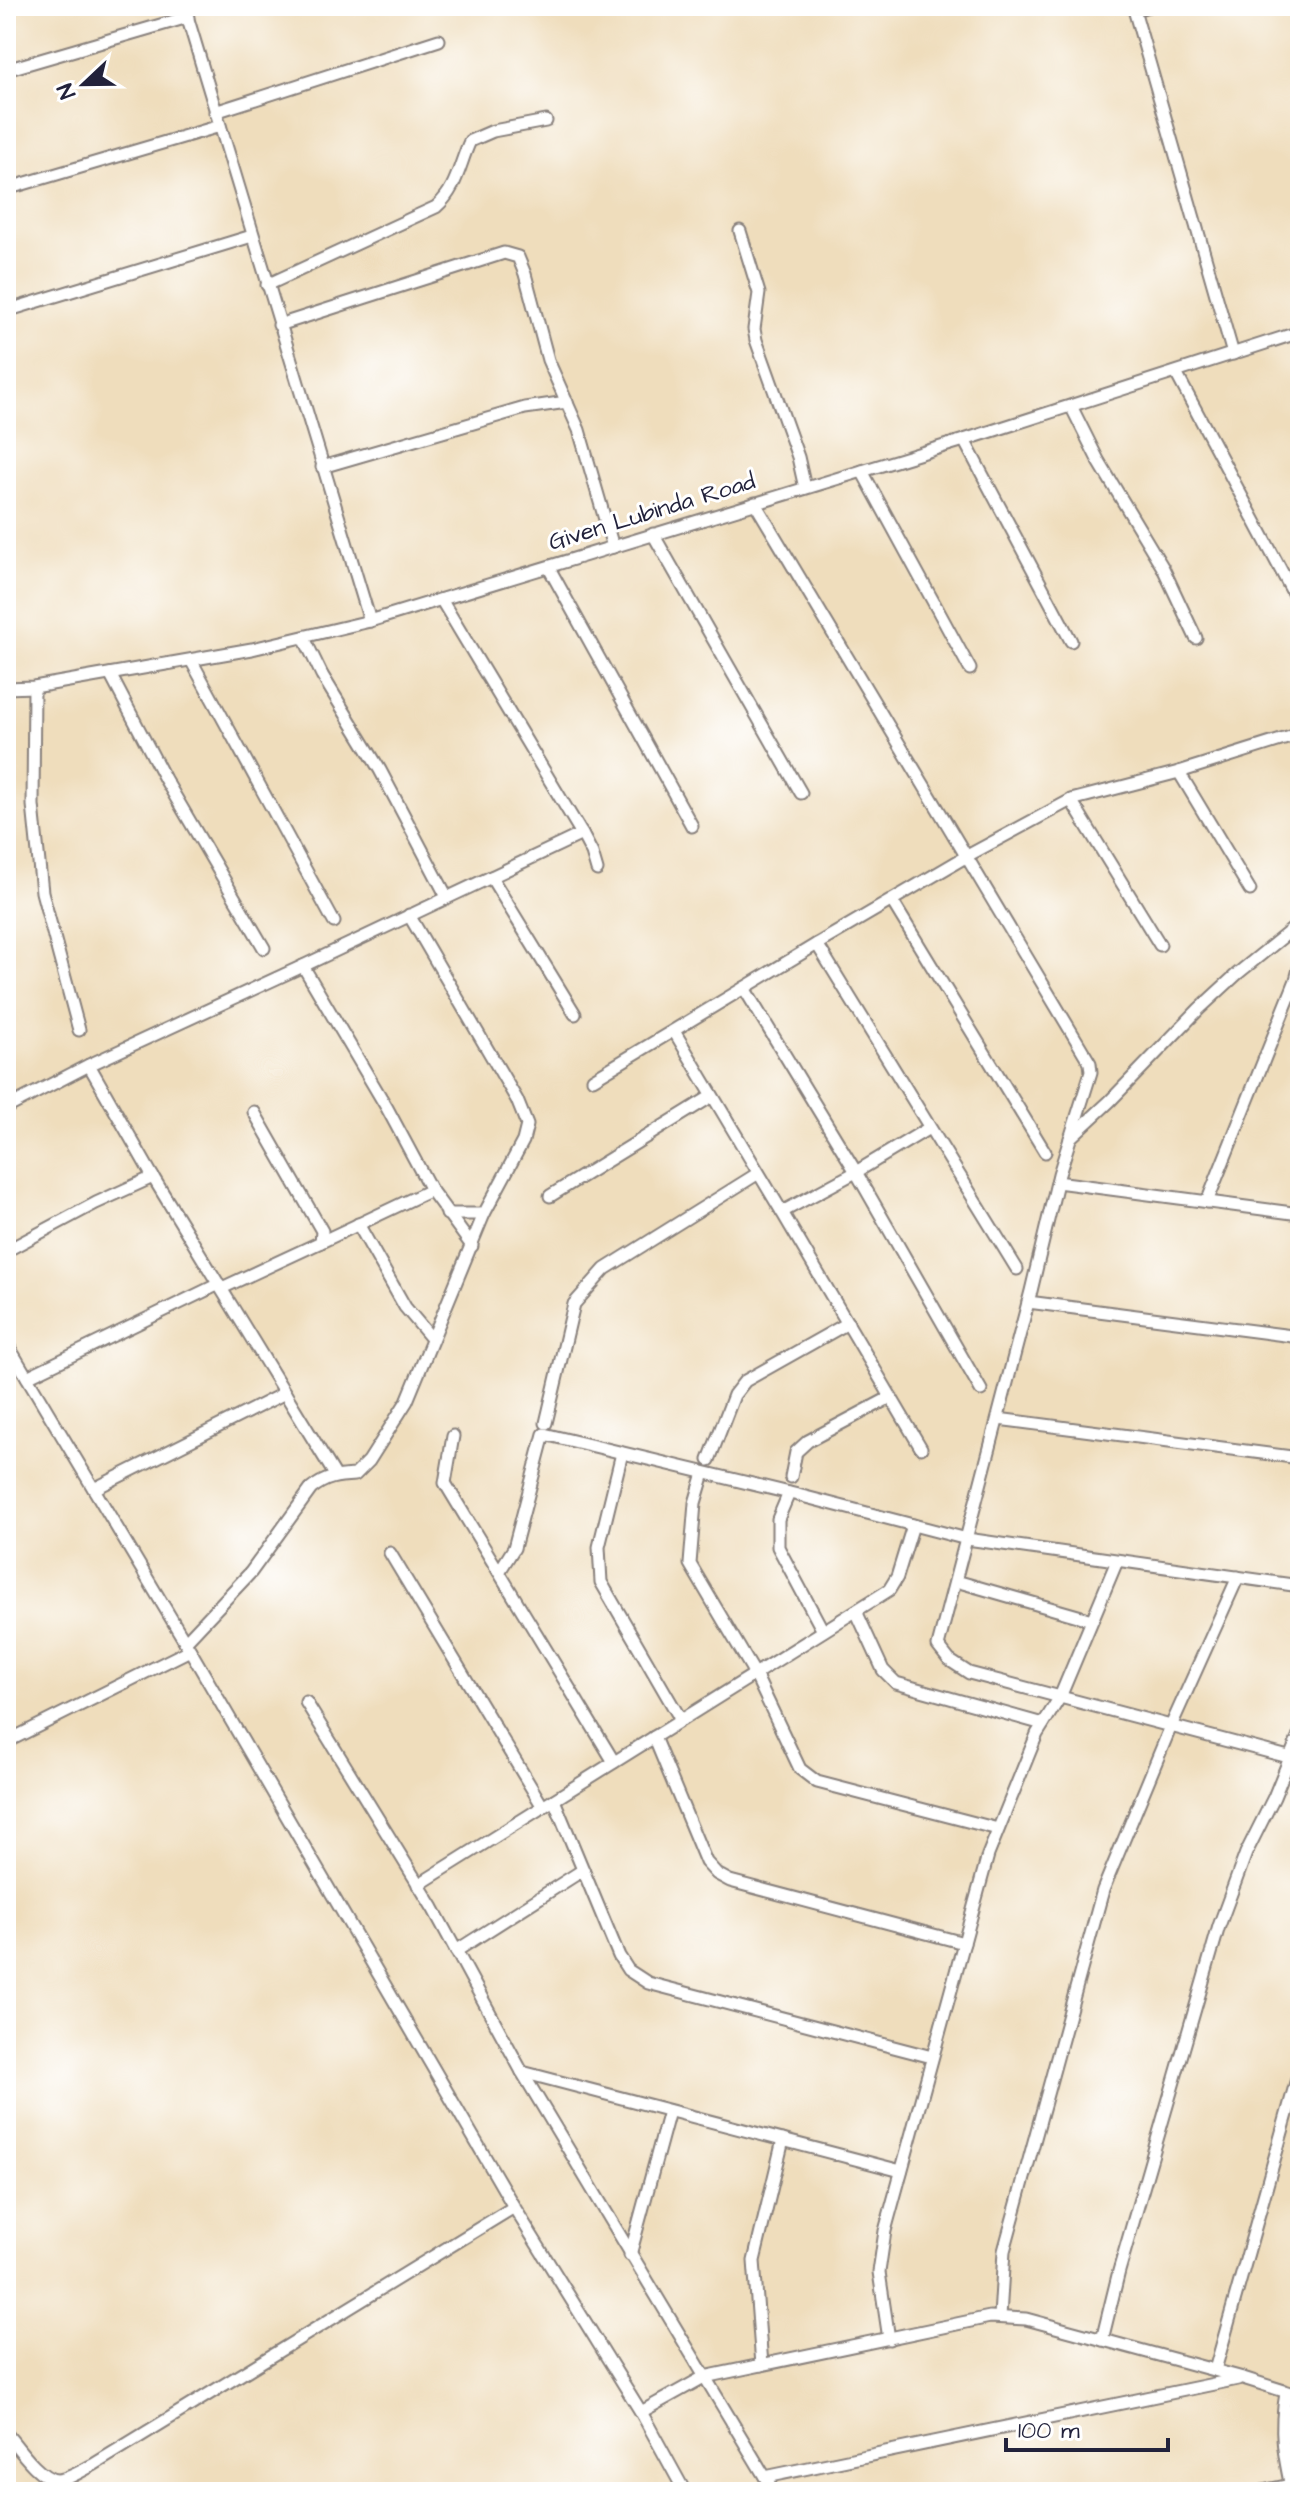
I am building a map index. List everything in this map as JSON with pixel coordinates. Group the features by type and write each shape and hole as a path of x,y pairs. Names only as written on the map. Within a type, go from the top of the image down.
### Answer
{"street":[{"path":"1148,6 1134,8 1233,354"},
{"path":"6,70 186,12 370,621"},
{"path":"215,112 439,40"},
{"path":"267,285 436,207 454,185 470,141 493,131 546,121"},
{"path":"6,189 220,126"},
{"path":"740,231 759,293 754,329 756,340 798,457 805,488"},
{"path":"6,311 252,236"},
{"path":"279,325 504,253 518,257 548,360 579,430 613,547"},
{"path":"1298,333 1300,347"},
{"name":"Given Lubinda Road","path":"6,688 34,687 191,660 304,638 370,621 964,440 1298,333"},
{"path":"1176,373 1300,606"},
{"path":"322,467 525,408 567,402"},
{"path":"1071,406 1098,460 1163,568 1196,638"},
{"path":"964,440 1071,641"},
{"path":"862,471 970,669"},
{"path":"755,503 1090,1063 1091,1072 1057,1182 938,1646 949,1660 969,1673 1295,1759"},
{"path":"653,534 801,793"},
{"path":"549,568 692,826"},
{"path":"442,601 582,834 597,870"},
{"path":"304,638 322,675 380,770 447,897"},
{"path":"191,660 334,922"},
{"path":"110,674 165,779 264,948"},
{"path":"34,687 33,805 42,892 79,1030"},
{"path":"593,1079 967,856 1071,800 1179,772 1300,734"},
{"path":"1179,772 1250,890"},
{"path":"1071,800 1160,945"},
{"path":"6,1108 89,1065 582,834"},
{"path":"491,877 575,1014"},
{"path":"892,901 1045,1152"},
{"path":"6,1742 188,1646 251,1572 311,1489 329,1478 355,1475 369,1461 407,1401 484,1214 523,1141 527,1125 517,1100 409,915"},
{"path":"1070,1138 1199,1009 1300,923"},
{"path":"817,944 1017,1269"},
{"path":"1207,1202 1300,965"},
{"path":"303,966 387,1108 431,1190 472,1246"},
{"path":"744,988 856,1172 981,1390"},
{"path":"674,1031 921,1448"},
{"path":"89,1065 153,1177 328,1463 329,1478"},
{"path":"550,1196 712,1096"},
{"path":"254,1112 322,1231 321,1242"},
{"path":"782,1212 929,1128"},
{"path":"546,1423 574,1304 591,1282 605,1269 757,1174"},
{"path":"6,1251 96,1203 153,1177"},
{"path":"1057,1182 1300,1214"},
{"path":"27,1377 431,1190"},
{"path":"447,1214 484,1214"},
{"path":"358,1224 405,1307 432,1339"},
{"path":"1028,1302 1300,1337"},
{"path":"709,1460 739,1388 752,1376 848,1323"},
{"path":"6,1342 188,1646 514,2207 641,2412 683,2491"},
{"path":"94,1489 285,1393"},
{"path":"791,1477 796,1452 808,1441 891,1397"},
{"path":"998,1419 1300,1458"},
{"path":"499,1572 514,1548 544,1434 967,1539 1300,1586"},
{"path":"453,1436 445,1483 614,1762"},
{"path":"622,1453 599,1547 601,1582 681,1720"},
{"path":"704,1473 695,1503 690,1564 755,1674 792,1754 806,1775 817,1782 998,1829"},
{"path":"789,1493 778,1519 778,1547 823,1631"},
{"path":"418,1885 889,1590 897,1577 913,1525"},
{"path":"390,1553 549,1804 628,1970 648,1983 932,2057"},
{"path":"889,2339 879,2272 885,2231 988,1855 1037,1734 1060,1697 1117,1561"},
{"path":"1000,2317 1004,2251 1103,1890 1171,1726 1238,1577"},
{"path":"956,1581 1092,1620"},
{"path":"856,1611 883,1670 896,1683 1043,1724"},
{"path":"306,1702 418,1885 522,2072 630,2255 774,2492"},
{"path":"1102,2340 1123,2256 1219,1926 1246,1853 1295,1759 1300,1733"},
{"path":"654,1737 702,1854 717,1874 730,1881 964,1943"},
{"path":"456,1951 583,1870"},
{"path":"1215,2370 1300,2068"},
{"path":"522,2072 901,2171"},
{"path":"630,2255 669,2111"},
{"path":"762,2365 754,2261 783,2140"},
{"path":"6,2433 37,2470 52,2479 61,2480 93,2465 514,2207"},
{"path":"641,2412 704,2377 990,2317 1026,2319 1300,2396"},
{"path":"765,2477 1243,2378"},
{"path":"1258,2492 1291,2488 1282,2445 1286,2393"}]}
